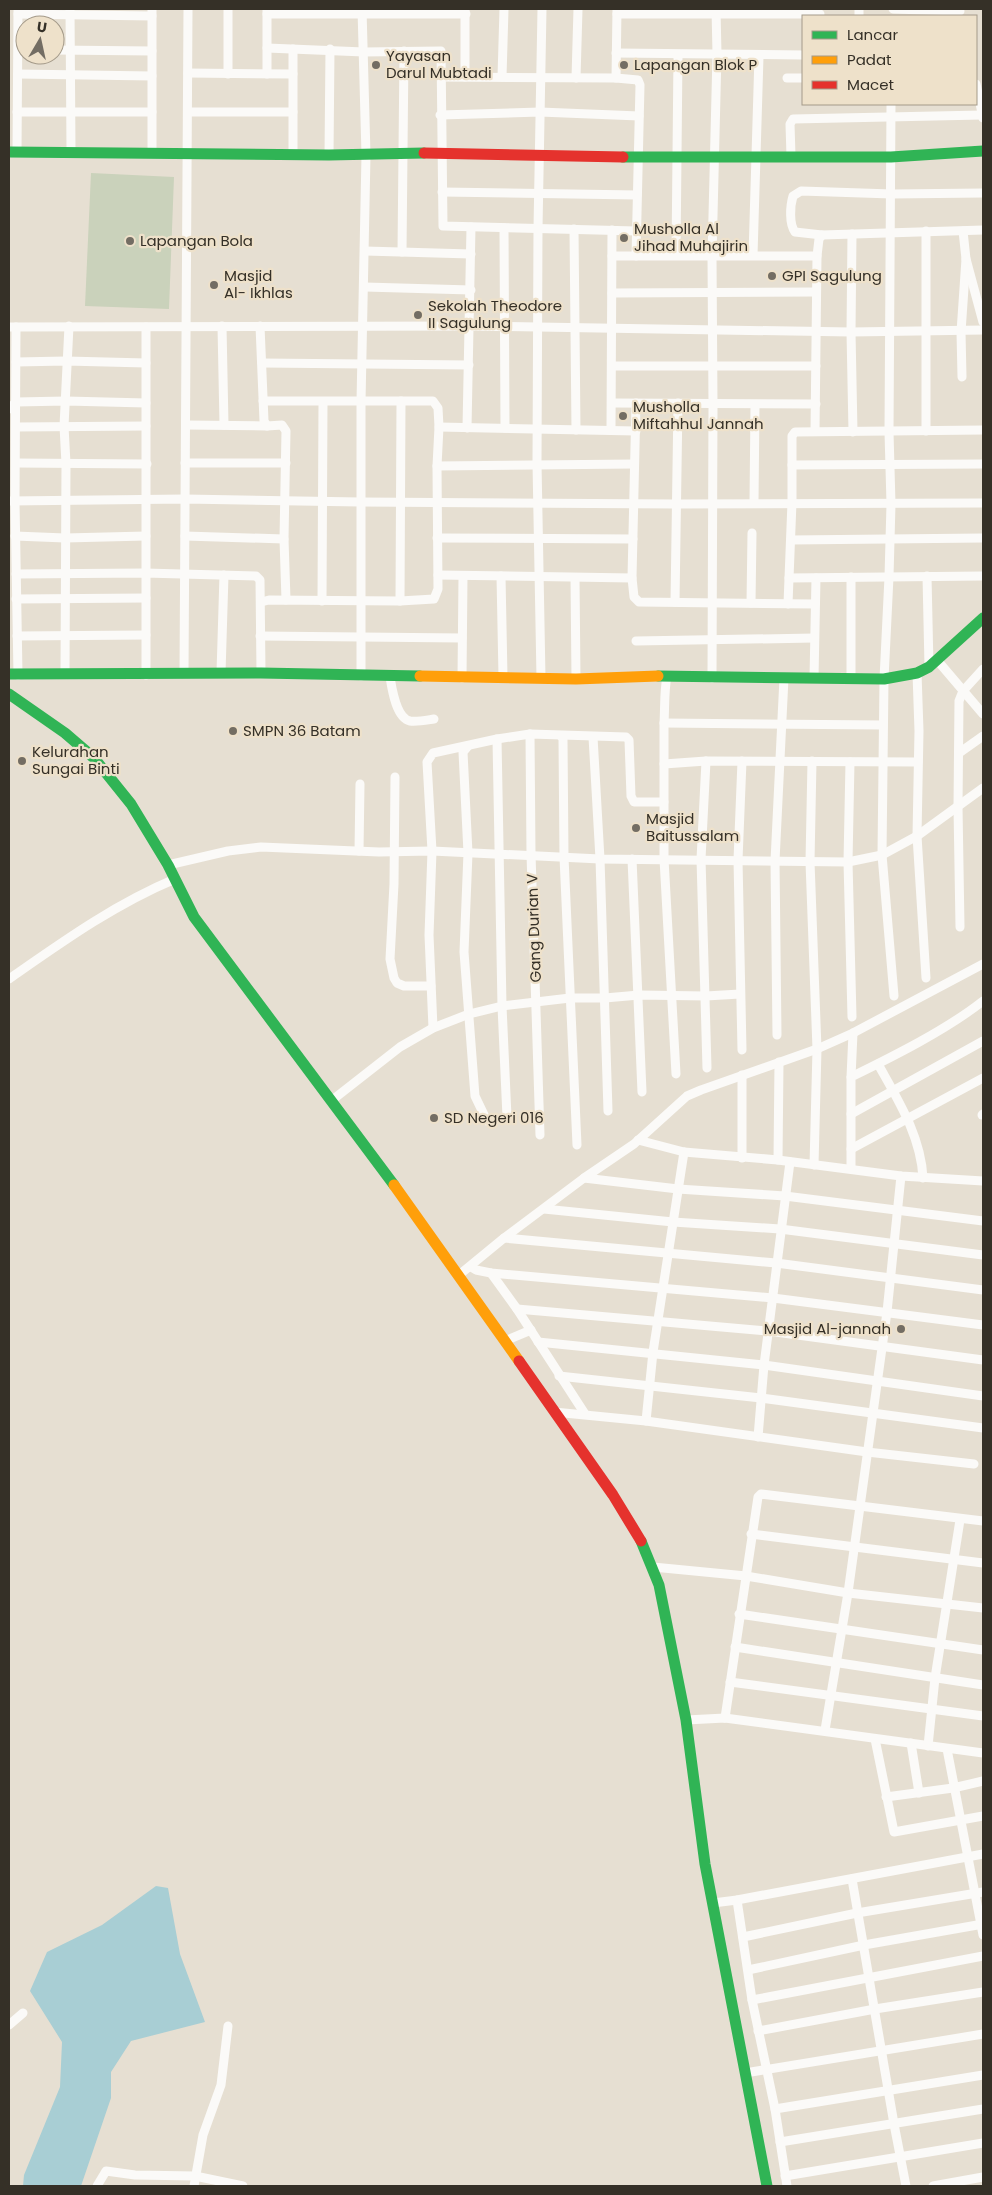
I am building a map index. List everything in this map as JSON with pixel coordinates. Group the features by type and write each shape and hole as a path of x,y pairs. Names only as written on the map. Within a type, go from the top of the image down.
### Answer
{"street":[{"path":"184,673 188,9"},
{"path":"228,9 228,74"},
{"path":"502,77 504,9"},
{"path":"540,678 537,463 538,228 542,9"},
{"path":"576,78 578,9"},
{"path":"893,9 960,12"},
{"path":"18,11 152,12 152,152"},
{"path":"267,74 267,11 466,12 465,77"},
{"path":"361,676 360,502 366,155 362,11"},
{"path":"616,78 617,11 820,13"},
{"path":"70,12 70,151"},
{"path":"712,678 710,640 712,603 712,256 717,54 716,12"},
{"path":"267,48 330,49 364,52 441,52 440,154 443,226 636,231"},
{"path":"293,155 294,49"},
{"path":"329,155 330,49"},
{"path":"65,50 152,51"},
{"path":"402,252 404,51"},
{"path":"616,53 802,55"},
{"path":"676,255 678,55"},
{"path":"753,255 754,157 759,56"},
{"path":"19,65 13,152 70,151 293,155 402,153 677,158 891,157 983,150"},
{"path":"188,73 294,74"},
{"path":"18,74 152,76"},
{"path":"441,77 616,78 638,80 636,256"},
{"path":"787,78 802,78"},
{"path":"791,156 790,124 793,119 983,117 977,89"},
{"path":"891,105 892,232 888,432 891,465 882,762 882,855 894,996"},
{"path":"17,112 152,112"},
{"path":"188,112 294,112"},
{"path":"440,115 540,112 639,116"},
{"path":"983,193 892,194 801,191 793,196 792,228 795,232 822,234 983,230"},
{"path":"442,192 637,194"},
{"path":"467,428 471,227"},
{"path":"504,228 505,428"},
{"path":"574,229 576,430"},
{"path":"612,230 612,430"},
{"path":"926,231 926,431"},
{"path":"963,231 966,259 983,322"},
{"path":"815,432 817,256 819,239 822,234"},
{"path":"852,234 851,332 854,432"},
{"path":"365,251 471,254"},
{"path":"612,256 817,256"},
{"path":"962,377 961,332 966,259"},
{"path":"365,287 470,290"},
{"path":"612,293 816,292"},
{"path":"65,674 66,464 64,426 69,326"},
{"path":"222,326 224,425"},
{"path":"260,326 264,421 267,426"},
{"path":"983,330 961,332 889,330 851,332 470,326 13,327 16,362 16,463 12,501 15,536 17,636 13,674 146,675 261,673 462,678 576,679 668,676 884,679 917,673 933,663 983,618"},
{"path":"146,327 146,675"},
{"path":"16,362 146,363"},
{"path":"262,363 469,365"},
{"path":"613,366 816,366"},
{"path":"9,409 16,402 66,400 146,403"},
{"path":"261,602 286,600 400,601 434,599 438,589 437,466 439,427 438,408 433,401 263,401"},
{"path":"400,601 401,401"},
{"path":"322,402 322,601"},
{"path":"613,403 713,405 816,404"},
{"path":"636,403 632,578 634,597 639,602 815,604"},
{"path":"674,602 678,403"},
{"path":"754,405 754,502"},
{"path":"186,425 282,425 286,431 284,539 286,600"},
{"path":"16,427 146,426"},
{"path":"439,427 636,431"},
{"path":"788,604 792,502 792,436 795,432 983,430"},
{"path":"16,463 147,464"},
{"path":"185,463 286,463"},
{"path":"437,466 537,463 634,464"},
{"path":"792,466 983,464"},
{"path":"12,501 185,499 322,502 676,504 754,502 983,503"},
{"path":"751,603 752,533"},
{"path":"15,536 65,538 146,536"},
{"path":"185,536 284,539"},
{"path":"437,538 633,539"},
{"path":"790,540 983,538"},
{"path":"16,574 145,573 184,576 256,576 260,580 261,673"},
{"path":"221,673 224,575"},
{"path":"438,575 632,578"},
{"path":"462,678 463,576"},
{"path":"501,576 503,677"},
{"path":"927,576 933,663 963,691 983,714"},
{"path":"790,578 983,576"},
{"path":"850,577 851,679"},
{"path":"575,578 576,679"},
{"path":"814,678 816,578"},
{"path":"16,599 146,598"},
{"path":"17,636 146,634"},
{"path":"260,636 462,638"},
{"path":"636,641 814,638"},
{"path":"960,927 959,701 963,691 983,669"},
{"path":"917,673 919,731 917,836 926,978"},
{"path":"668,676 664,693 664,859 676,1074"},
{"path":"390,677 395,702 403,718 411,721 434,719"},
{"path":"777,1035 775,861 780,723 784,678"},
{"path":"9,694 66,733 94,758 131,804 168,865 194,918 459,1275 627,1516 640,1538 654,1567 659,1585 686,1720 705,1864 766,2186"},
{"path":"664,723 883,725"},
{"path":"434,1028 429,935 432,851 427,762 433,753 530,734 626,737 629,740 631,796 634,802 664,802"},
{"name":"Gang Durian V","path":"530,734 531,854 540,1135"},
{"path":"561,736 564,739 564,857 577,1146"},
{"path":"959,753 983,736"},
{"path":"593,737 600,859 608,1111"},
{"path":"497,739 502,1006 507,1117"},
{"path":"468,746 463,752 468,853 464,952 475,1096 487,1121"},
{"path":"664,764 706,761 918,762"},
{"path":"706,761 700,859 707,1068"},
{"path":"742,761 738,860 742,1050"},
{"path":"812,762 810,862 817,1049 814,1165"},
{"path":"850,762 848,862 852,1017"},
{"path":"395,777 395,852 390,959 397,983 404,986 431,986"},
{"path":"359,851 360,784"},
{"path":"168,865 228,851 261,847 395,852 432,851 531,854 600,859 848,862 882,855 917,836 983,788"},
{"path":"632,859 642,1092"},
{"path":"9,979 113,909 147,890 174,879"},
{"path":"459,1275 504,1238 638,1140 687,1096 853,1034 983,964"},
{"path":"331,1101 400,1047 434,1028 469,1014 502,1006 570,998 740,994"},
{"path":"851,1077 878,1064 971,1011 983,1001"},
{"path":"851,1169 853,1034"},
{"path":"851,1114 983,1042"},
{"path":"778,1160 779,1062"},
{"path":"878,1064 908,1119 922,1165 923,1178"},
{"path":"742,1075 742,1158"},
{"path":"851,1148 983,1078"},
{"path":"638,1140 684,1152 778,1160 901,1176 983,1182"},
{"path":"646,1421 653,1352 684,1152"},
{"path":"758,1436 764,1365 790,1162"},
{"path":"826,1730 843,1629 887,1312 901,1176"},
{"path":"584,1178 678,1189 785,1196 983,1221"},
{"path":"544,1209 673,1222 780,1229 983,1256"},
{"path":"504,1238 776,1263 983,1290"},
{"path":"470,1267 491,1273 772,1298 983,1325"},
{"path":"491,1273 518,1309 585,1414"},
{"path":"518,1309 768,1331 983,1360"},
{"path":"505,1341 531,1330"},
{"path":"538,1342 653,1352 764,1365 983,1396"},
{"path":"559,1376 761,1398 983,1428"},
{"path":"554,1412 646,1421 867,1452 974,1464"},
{"path":"725,1718 751,1534 758,1497 761,1494 960,1520 983,1521"},
{"path":"928,1746 935,1678 960,1520"},
{"path":"751,1534 983,1563"},
{"path":"654,1567 746,1576 848,1593 983,1608"},
{"path":"739,1614 983,1650"},
{"path":"735,1647 983,1685"},
{"path":"730,1682 983,1716"},
{"path":"686,1720 725,1718 826,1730 875,1739 983,1753"},
{"path":"875,1739 894,1832 983,1816"},
{"path":"911,1743 920,1793"},
{"path":"947,1749 953,1788 962,1821 963,1837 979,1892 983,1935"},
{"path":"886,1797 953,1788 983,1781"},
{"path":"713,1903 983,1854"},
{"path":"852,1879 906,2186"},
{"path":"743,1938 857,1912 979,1892"},
{"path":"737,1900 752,2000 775,2109 787,2186"},
{"path":"748,1970 864,1945 982,1924"},
{"path":"752,2000 983,1956"},
{"path":"758,2031 875,2009 983,1992"},
{"path":"9,2025 23,2014"},
{"path":"194,2186 203,2135 222,2086 228,2026"},
{"path":"745,2073 983,2034"},
{"path":"775,2109 983,2075"},
{"path":"780,2142 983,2109"},
{"path":"785,2176 983,2143"},
{"path":"97,2186 106,2171 135,2175 195,2176 227,2185 243,2186"},
{"path":"932,2186 983,2177"}],"green space":[{"name":"Lapangan Bola","path":"91,173 174,177 169,309 85,306"}],"water":[{"path":"156,1886 168,1888 180,1954 205,2022 131,2041 111,2072 111,2098 81,2186 23,2186 24,2175 60,2087 62,2042 30,1991 47,1952 102,1925"}],"traffic: fast":[{"path":"623,157 891,157 983,151"},
{"path":"9,152 329,155 424,153"},
{"path":"658,676 884,679 917,673 929,667 983,618"},
{"path":"9,674 261,673 420,676"},
{"path":"9,694 65,733 94,758 131,804 168,865 194,917 394,1185"},
{"path":"641,1541 659,1585 686,1720 705,1864 767,2186"}],"traffic: slow":[{"path":"420,676 576,679 658,676"},
{"path":"394,1185 519,1361"}],"traffic: jam":[{"path":"424,153 623,157"},
{"path":"519,1361 613,1495 641,1541"}],"place":[{"name":"Yayasan Darul Mubtadi","path":"376,65"},
{"name":"Lapangan Blok P","path":"624,65"},
{"name":"Musholla Al Jihad Muhajirin","path":"624,238"},
{"name":"Lapangan Bola","path":"130,241"},
{"name":"GPI Sagulung","path":"772,276"},
{"name":"Masjid Al- Ikhlas","path":"214,285"},
{"name":"Sekolah Theodore II Sagulung","path":"418,315"},
{"name":"Musholla Miftahhul Jannah","path":"623,416"},
{"name":"SMPN 36 Batam","path":"233,731"},
{"name":"Kelurahan Sungai Binti","path":"22,761"},
{"name":"Masjid Baitussalam","path":"636,828"},
{"name":"SD Negeri 016","path":"434,1118"},
{"name":"Masjid Al-jannah","path":"901,1329"}]}
